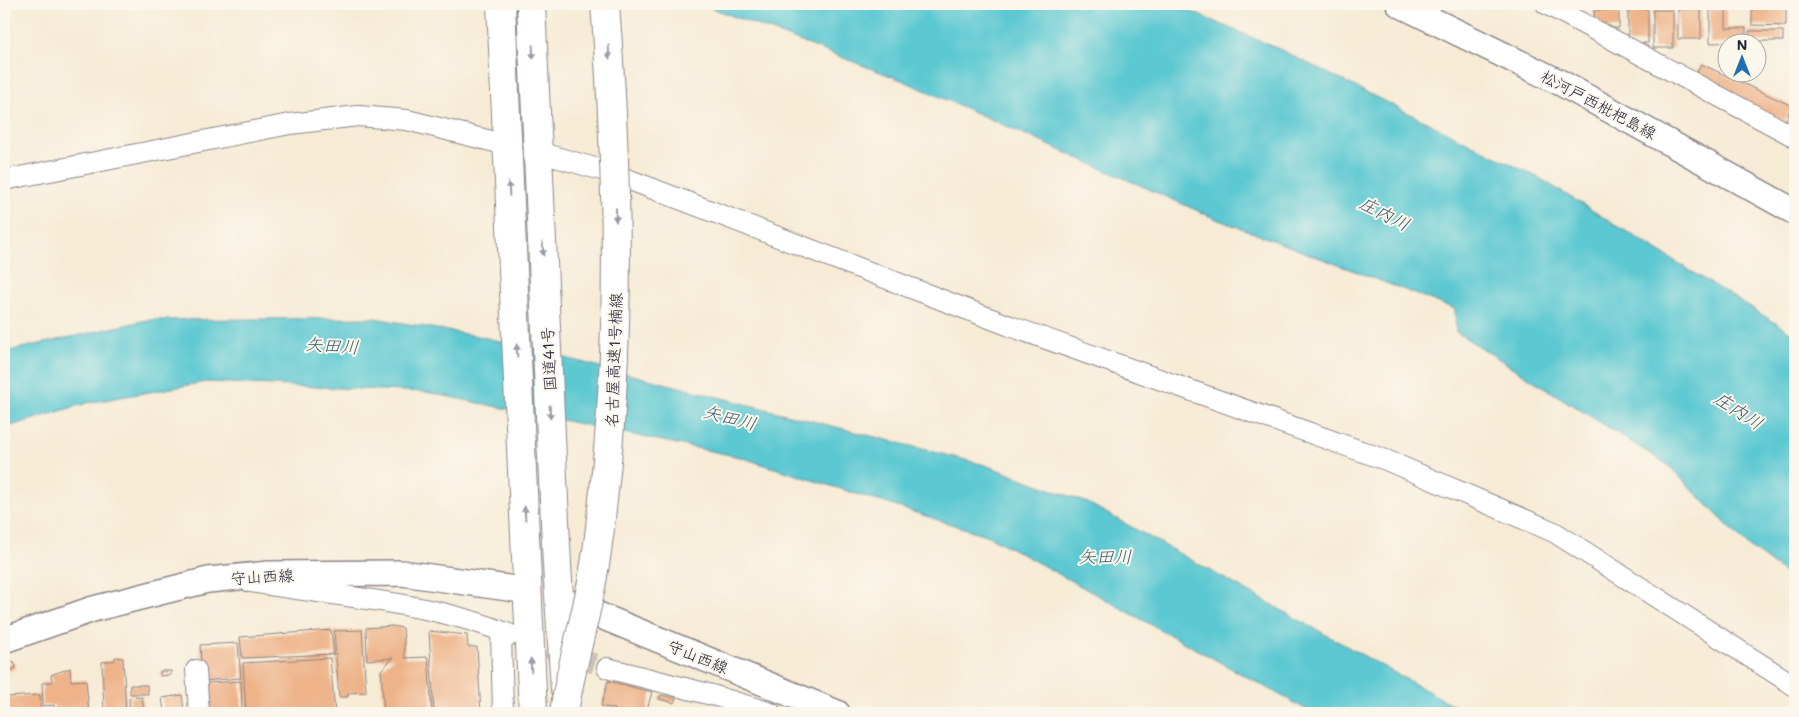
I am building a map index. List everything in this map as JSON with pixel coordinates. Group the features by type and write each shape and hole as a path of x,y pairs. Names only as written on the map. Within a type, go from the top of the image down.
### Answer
{"highway":[{"name":"国道41号","path":"502,4 533,713"},
{"name":"国道41号","path":"531,4 565,713"},
{"name":"名古屋高速1号楠線","path":"555,713 579,600 592,510 600,374 598,209 587,4"},
{"name":"名古屋高速1号楠線","path":"565,713 588,603 602,512 614,376 616,207 612,105 605,4"}],"main road":[{"name":"松河戸西枇杷島線","path":"1399,4 1561,83 1795,212"},
{"name":"守山西線","path":"4,640 93,609 208,580 269,574 402,573 514,589 528,575"},
{"name":"守山西線","path":"559,598 837,713"}],"street":[{"path":"1546,4 1795,137"},
{"path":"4,180 290,124 358,116 407,120 507,145"},
{"path":"538,151 609,172 1010,326 1386,460 1554,532 1795,686"},
{"path":"226,578 434,611 506,633 503,713"},
{"path":"607,668 712,695 771,713"},
{"path":"196,670 199,713"}],"water":[{"name":"庄内川","path":"701,4 1173,4 1279,49 1541,179 1795,335 1795,581 1749,547 1668,465 1456,332 1455,309 1214,218 904,81"},
{"name":"矢田川","path":"374,318 483,337 985,465 1088,503 1467,713 1313,713 989,536 740,457 426,392 206,382 87,403 4,428 4,352 147,320"}],"building":[{"path":"1752,4 1786,4 1786,26 1752,25"},
{"path":"1628,9 1648,9 1648,43 1628,43"},
{"path":"1678,9 1701,9 1701,39 1678,39"},
{"path":"1594,10 1619,10 1619,28 1595,28"},
{"path":"1653,10 1673,10 1673,48 1653,48"},
{"path":"1710,10 1726,10 1726,28 1746,28 1746,32 1716,32 1716,43 1710,43"},
{"path":"1783,31 1783,41 1766,41 1766,32 1749,32"},
{"path":"1701,64 1716,71 1716,82 1740,82 1792,106 1785,121 1694,79"},
{"path":"392,626 403,628 405,658 428,657 432,713 384,713 381,670 393,658 367,660 366,628"},
{"path":"331,630 334,654 242,658 240,637"},
{"path":"362,630 366,692 348,693 348,697 339,697 334,631"},
{"path":"429,631 467,635 468,647 477,647 481,713 434,713"},
{"path":"238,643 241,678 202,681 200,645"},
{"path":"115,657 123,658 126,713 104,713 102,662 115,660"},
{"path":"330,658 335,713 246,713 243,663"},
{"path":"14,662 16,668 4,673 4,666"},
{"path":"70,668 71,681 86,680 89,713 44,713 44,710 54,709 54,705 43,706 42,683 52,682 51,675"},
{"path":"160,671 171,671 171,675 160,676"},
{"path":"241,681 242,713 208,713 207,683"},
{"path":"608,681 652,692 646,713 614,713 615,709 601,706"},
{"path":"130,685 147,685 148,694 130,694"},
{"path":"40,695 41,713 4,712 4,697"},
{"path":"182,695 184,710 164,712 162,698"},
{"path":"661,695 676,698 674,703 659,699"},
{"path":"142,697 144,713 130,713 129,698"}],"tunnel":[{"path":"519,638 607,668"}]}
